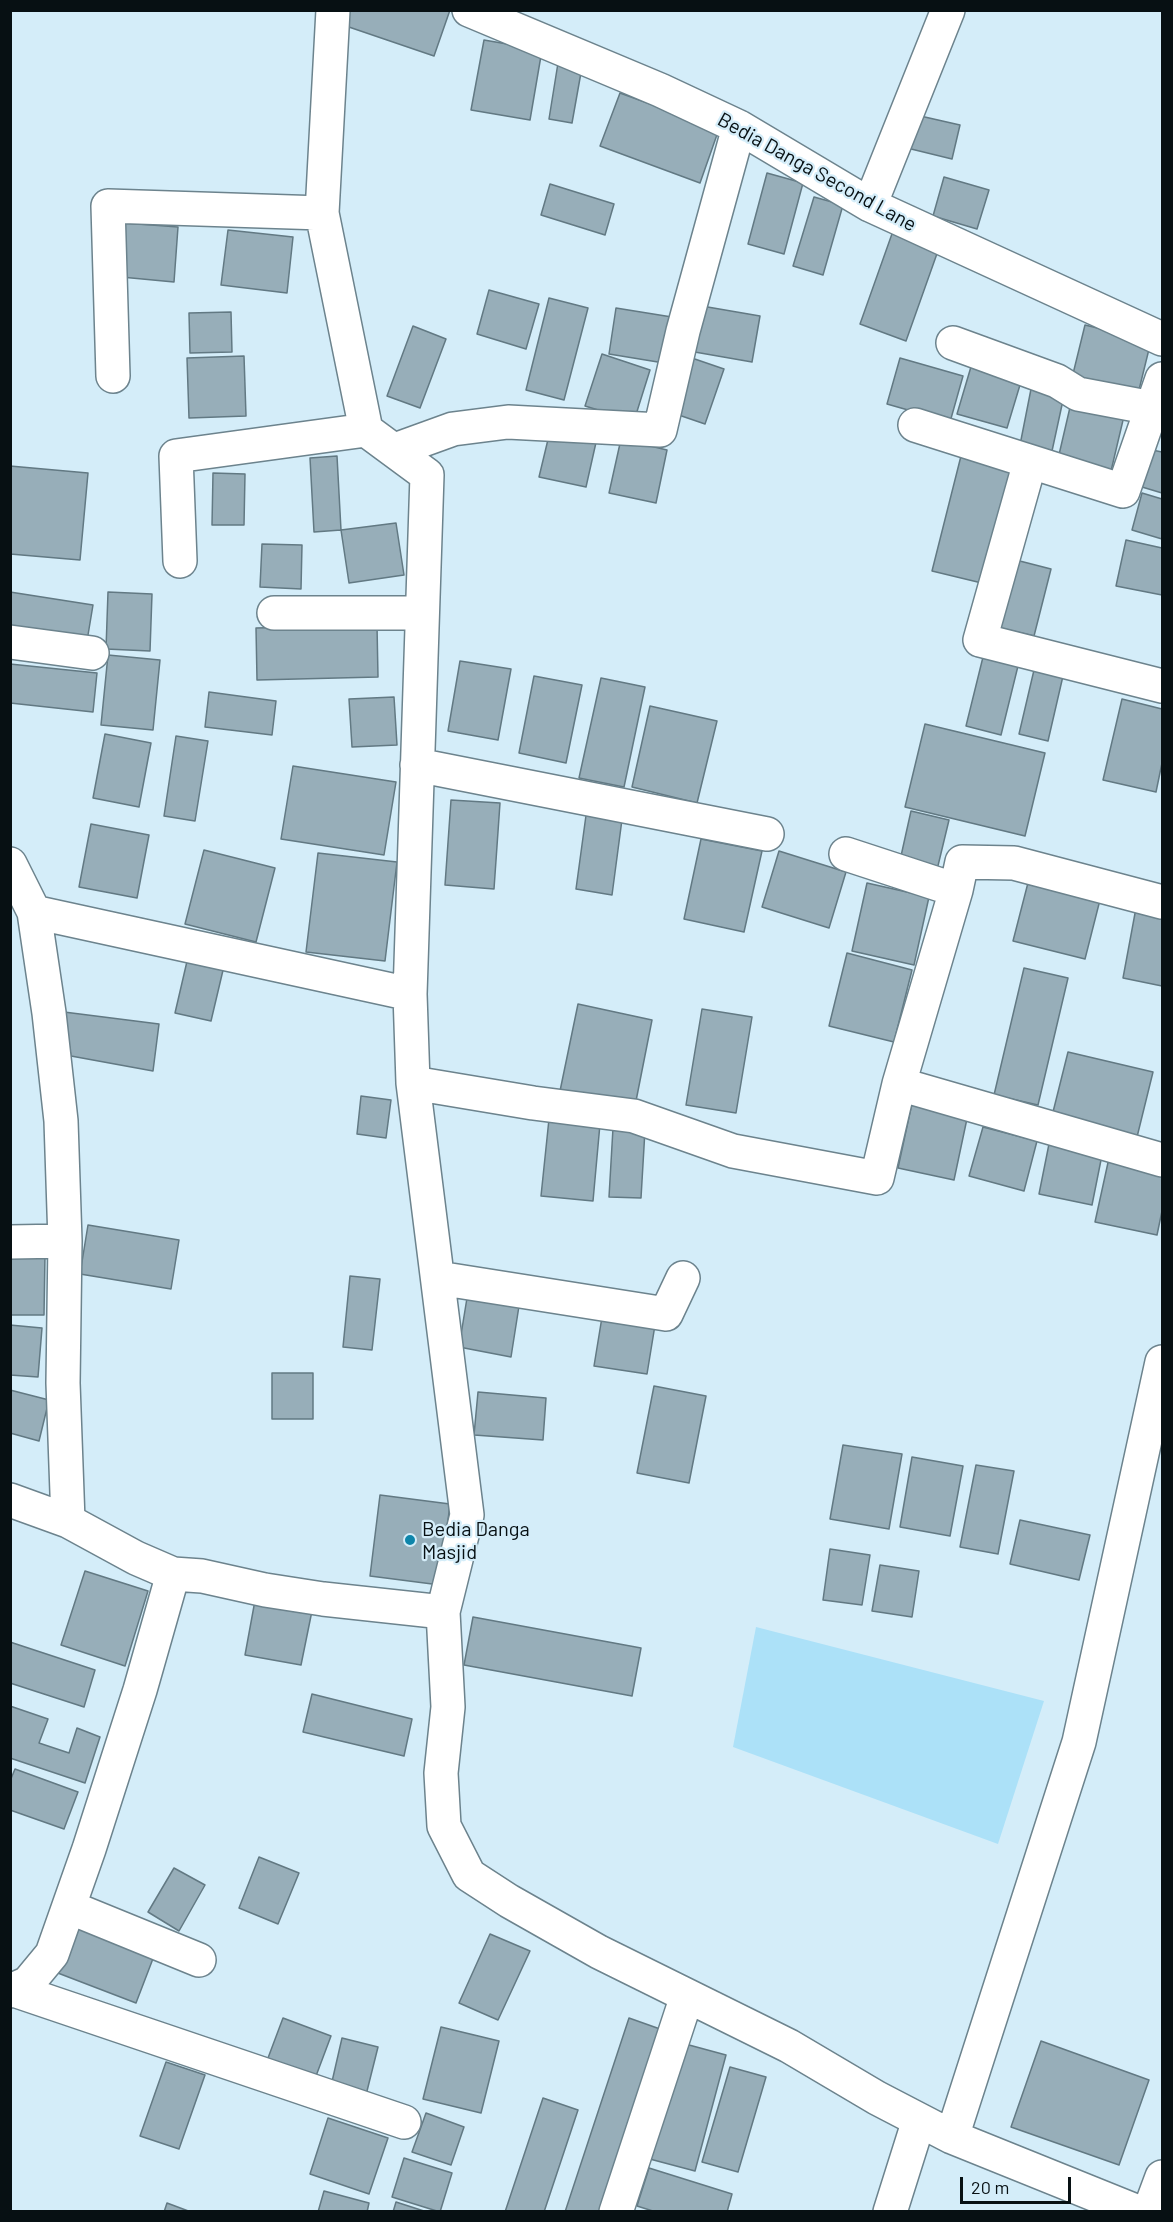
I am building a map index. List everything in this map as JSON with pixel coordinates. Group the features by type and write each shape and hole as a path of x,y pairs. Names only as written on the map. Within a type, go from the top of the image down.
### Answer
{"street":[{"path":"333,10 322,213 366,430"},
{"name":"Bedia Danga Second Lane","path":"469,10 660,90 739,127 870,205 1162,339"},
{"path":"870,205 948,10"},
{"path":"395,450 453,429 508,422 660,430 683,331 739,127"},
{"path":"114,376 108,206 322,213"},
{"path":"915,425 1123,491 1157,394 1078,394 1057,381 953,343"},
{"path":"180,561 176,456 366,430 427,475 410,994 413,1083 468,1515 443,1612 448,1707 441,1773 444,1826 469,1875 509,1901 599,1952 789,2046 877,2098 952,2137 1138,2211"},
{"path":"1030,462 980,640 1162,686"},
{"path":"274,613 421,613"},
{"path":"10,642 92,653"},
{"path":"417,765 767,834"},
{"path":"846,854 956,890"},
{"path":"413,1083 533,1103 634,1116 733,1151 877,1178 899,1084 956,890 962,862 1014,863 1162,902"},
{"path":"10,864 34,912 49,1013 61,1121 65,1241 63,1383 68,1521"},
{"path":"34,912 410,994"},
{"path":"899,1084 1162,1160"},
{"path":"10,1242 65,1241"},
{"path":"438,1278 666,1314 683,1278"},
{"path":"952,2137 1079,1743 1162,1362"},
{"path":"10,1500 68,1521 136,1558 173,1574 202,1576 265,1590 323,1599 443,1612"},
{"path":"12,1990 28,1983 52,1954 140,1690 173,1574"},
{"path":"69,1907 199,1960"},
{"path":"12,1990 404,2122"},
{"path":"616,2211 687,1995"},
{"path":"890,2211 919,2120"},
{"path":"1149,2211 1162,2177"}],"shaded area":[{"path":"756,1627 1044,1701 998,1844 733,1747"}],"building":[{"path":"348,10 450,10 434,56 343,25"},
{"path":"484,40 542,50 530,120 471,110"},
{"path":"558,63 582,67 572,123 549,119"},
{"path":"620,93 719,129 700,183 600,146"},
{"path":"916,115 960,125 952,159 907,148"},
{"path":"767,173 803,183 784,254 748,244"},
{"path":"944,177 989,190 977,229 933,216"},
{"path":"550,184 614,204 605,235 541,215"},
{"path":"814,197 843,205 823,275 793,266"},
{"path":"125,223 178,227 174,282 121,277"},
{"path":"228,230 293,237 287,293 221,285"},
{"path":"893,231 939,248 906,341 860,324"},
{"path":"489,290 539,304 526,349 477,334"},
{"path":"549,298 588,308 564,400 526,390"},
{"path":"696,305 760,316 752,362 689,351"},
{"path":"616,308 678,318 670,364 609,354"},
{"path":"231,312 232,352 190,353 189,313"},
{"path":"1085,325 1151,341 1137,398 1071,382"},
{"path":"413,326 446,339 420,408 387,396"},
{"path":"602,354 650,370 634,421 585,406"},
{"path":"244,356 246,416 189,418 187,358"},
{"path":"686,356 724,369 705,424 667,411"},
{"path":"900,358 963,376 950,422 887,404"},
{"path":"973,360 1023,375 1007,428 957,414"},
{"path":"1032,384 1065,391 1052,451 1020,445"},
{"path":"1071,403 1124,416 1111,471 1058,459"},
{"path":"551,427 597,438 586,487 539,477"},
{"path":"621,439 667,450 656,503 609,493"},
{"path":"1152,450 1162,452 1162,493 1142,487"},
{"path":"962,452 1019,466 990,585 932,571"},
{"path":"337,456 341,530 314,532 310,458"},
{"path":"10,466 88,473 80,560 10,554"},
{"path":"213,473 245,474 244,525 212,525"},
{"path":"1142,493 1162,499 1162,539 1132,530"},
{"path":"396,523 404,575 349,583 341,530"},
{"path":"1126,540 1162,548 1162,595 1116,586"},
{"path":"262,544 302,545 301,589 260,587"},
{"path":"1012,559 1051,569 1034,636 996,627"},
{"path":"10,592 93,605 86,647 10,635"},
{"path":"108,592 152,594 150,651 106,649"},
{"path":"377,625 378,677 257,680 256,628"},
{"path":"108,655 160,660 153,730 101,725"},
{"path":"983,657 1018,666 1001,735 966,726"},
{"path":"460,661 511,669 498,740 448,731"},
{"path":"10,664 97,673 93,712 10,703"},
{"path":"1034,670 1063,676 1048,741 1019,734"},
{"path":"534,676 582,685 566,763 519,753"},
{"path":"601,678 645,687 624,787 579,778"},
{"path":"209,692 276,701 272,735 205,727"},
{"path":"394,697 397,745 352,747 349,699"},
{"path":"1122,699 1162,709 1162,763 1156,792 1103,780"},
{"path":"650,706 717,721 697,803 632,787"},
{"path":"925,724 1045,753 1025,836 905,807"},
{"path":"105,734 151,743 139,807 93,798"},
{"path":"176,736 208,741 195,821 164,816"},
{"path":"293,766 396,782 384,855 281,839"},
{"path":"451,800 500,803 494,889 445,885"},
{"path":"587,808 623,812 612,895 576,889"},
{"path":"911,811 949,820 936,874 899,865"},
{"path":"91,824 149,835 137,898 79,887"},
{"path":"701,839 762,851 744,932 684,919"},
{"path":"204,850 275,868 256,942 185,924"},
{"path":"779,851 846,872 829,928 762,907"},
{"path":"318,853 397,862 385,961 306,952"},
{"path":"1030,875 1102,892 1085,959 1013,941"},
{"path":"867,883 929,897 914,965 852,951"},
{"path":"1136,908 1162,914 1162,986 1123,978"},
{"path":"847,953 912,970 894,1042 829,1026"},
{"path":"188,957 224,966 211,1021 175,1013"},
{"path":"1024,968 1068,978 1038,1105 994,1095"},
{"path":"578,1004 652,1020 635,1106 560,1091"},
{"path":"702,1009 752,1017 736,1113 686,1105"},
{"path":"64,1012 159,1024 153,1071 71,1056"},
{"path":"1068,1052 1153,1072 1137,1137 1052,1116"},
{"path":"361,1096 391,1100 386,1138 357,1134"},
{"path":"912,1103 968,1114 954,1180 898,1168"},
{"path":"549,1119 600,1124 593,1201 541,1196"},
{"path":"983,1127 1037,1141 1024,1191 969,1176"},
{"path":"613,1128 645,1130 641,1198 609,1197"},
{"path":"1049,1144 1102,1155 1092,1205 1039,1194"},
{"path":"1109,1158 1162,1169 1162,1211 1157,1235 1095,1222"},
{"path":"88,1225 179,1240 171,1289 80,1274"},
{"path":"10,1255 45,1255 44,1315 10,1315"},
{"path":"350,1276 380,1279 372,1350 343,1347"},
{"path":"467,1298 519,1306 511,1357 459,1347"},
{"path":"603,1311 656,1319 647,1374 594,1366"},
{"path":"10,1325 42,1328 38,1377 10,1375"},
{"path":"272,1373 313,1373 313,1419 272,1419"},
{"path":"654,1386 706,1396 689,1483 637,1473"},
{"path":"10,1390 49,1400 39,1441 10,1433"},
{"path":"478,1392 546,1398 543,1440 474,1435"},
{"path":"843,1445 902,1454 889,1529 830,1519"},
{"path":"912,1457 963,1466 950,1536 900,1527"},
{"path":"976,1465 1014,1471 998,1554 960,1547"},
{"name":"Bedia Danga Masjid","path":"380,1495 450,1504 440,1585 370,1576"},
{"path":"1020,1520 1090,1535 1079,1580 1010,1564"},
{"path":"830,1549 870,1555 862,1605 823,1600"},
{"path":"880,1565 919,1571 912,1617 872,1611"},
{"path":"85,1571 148,1591 125,1666 61,1645"},
{"path":"256,1595 313,1606 301,1665 245,1655"},
{"path":"473,1617 641,1648 632,1696 464,1665"},
{"path":"10,1642 95,1670 84,1707 10,1683"},
{"path":"312,1694 412,1719 404,1756 303,1732"},
{"path":"10,1706 48,1719 39,1743 69,1753 77,1728 100,1737 85,1783 10,1758"},
{"path":"15,1769 78,1792 64,1829 10,1810 10,1781"},
{"path":"259,1857 299,1873 278,1924 239,1908"},
{"path":"174,1868 205,1885 179,1931 148,1912"},
{"path":"67,1924 154,1956 136,2003 50,1970"},
{"path":"490,1934 530,1951 498,2020 459,2003"},
{"path":"283,2018 331,2036 313,2084 265,2066"},
{"path":"629,2018 660,2029 600,2212 565,2212"},
{"path":"441,2027 499,2041 481,2113 423,2099"},
{"path":"342,2038 378,2047 366,2095 331,2086"},
{"path":"1041,2041 1149,2080 1119,2165 1011,2127"},
{"path":"678,2042 726,2055 695,2171 646,2158"},
{"path":"166,2062 205,2075 179,2149 140,2136"},
{"path":"730,2067 766,2077 738,2172 702,2162"},
{"path":"543,2098 578,2110 544,2212 505,2212"},
{"path":"426,2113 464,2127 451,2165 412,2152"},
{"path":"328,2118 388,2138 369,2194 310,2174"},
{"path":"404,2158 452,2173 440,2212 392,2197"},
{"path":"649,2168 732,2194 727,2212 656,2212 637,2206"},
{"path":"324,2191 369,2203 367,2212 318,2212"},
{"path":"396,2202 427,2212 393,2212"},
{"path":"167,2203 191,2212 164,2212"}],"place":[{"name":"Bedia Danga Masjid","path":"410,1540"}]}
